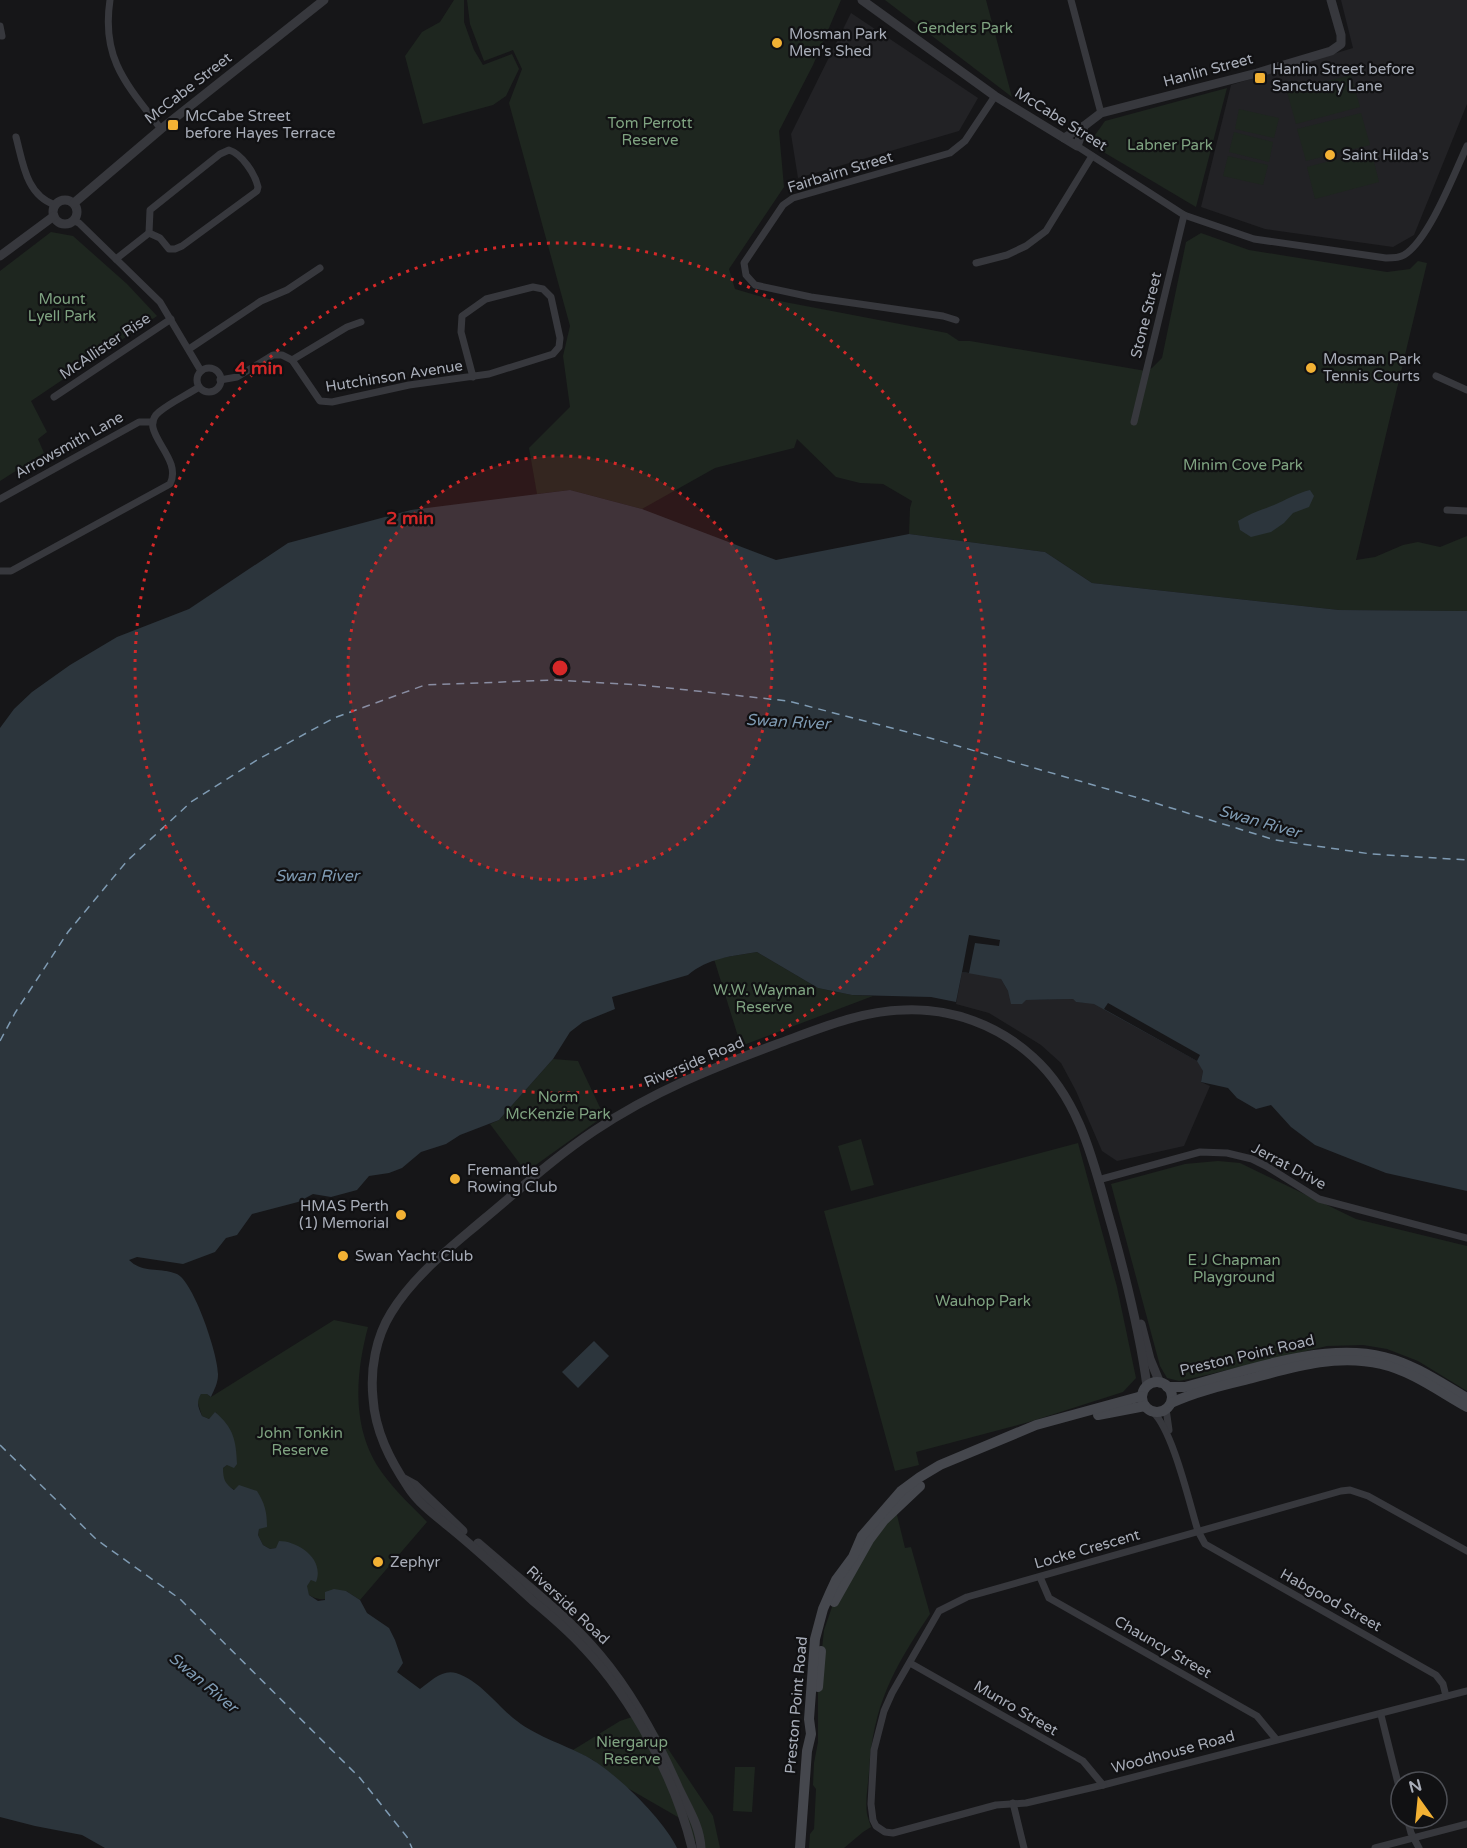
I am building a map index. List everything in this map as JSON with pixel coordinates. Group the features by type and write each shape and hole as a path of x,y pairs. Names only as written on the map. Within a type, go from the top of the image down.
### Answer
{"main road":[{"name":"Preston Point Road","path":"806,1848 812,1760 817,1734 816,1710 820,1655 824,1629 837,1593 869,1540 884,1520 913,1490 945,1470 1029,1434 1117,1411 1147,1400 1154,1383 1185,1387 1296,1358 1332,1352 1354,1352 1404,1364 1467,1398"},
{"name":"Preston Point Road","path":"800,1848 807,1751 811,1734 809,1719 815,1639 823,1609 839,1575 853,1557 862,1536 902,1491 920,1477 940,1465 1036,1425 1147,1400 1168,1406 1190,1394 1292,1367 1348,1359 1399,1369 1467,1407"},
{"path":"1164,1385 1172,1396 1168,1406"}],"street":[{"path":"110,0 108,18 111,46 118,71 161,129"},
{"name":"McCabe Street","path":"74,203 161,129 324,0"},
{"name":"McCabe Street","path":"862,0 995,96 1184,215 1254,239 1386,258 1402,257 1425,233 1467,146"},
{"path":"1071,0 1101,113"},
{"name":"Hanlin Street","path":"1064,138 1101,113 1257,73 1331,51 1341,44 1341,35 1331,0"},
{"path":"0,26 2,36"},
{"name":"Fairbairn Street","path":"956,320 944,316 811,297 755,285 746,275 744,263 783,205 793,198 950,153 966,141 995,96"},
{"path":"1077,146 1084,126"},
{"path":"16,137 32,188 42,198 55,205"},
{"path":"116,259 149,233 150,210 224,151 229,150 238,155 257,182 258,187 254,195 182,246 169,249 160,238 149,233"},
{"path":"976,263 1007,255 1026,246 1046,231 1092,156"},
{"path":"55,205 66,200 74,203 77,210 74,220"},
{"path":"0,256 54,216 55,205"},
{"name":"Stone Street","path":"1134,422 1184,215"},
{"path":"54,216 63,224 74,220"},
{"path":"74,220 160,302 201,371"},
{"path":"189,349 261,301 287,290 320,268"},
{"name":"Hutchinson Avenue","path":"292,360 320,401 332,402 409,385 473,377 553,354 559,346 560,338 551,297 543,289 533,286 486,299 462,316 461,332 473,377"},
{"name":"McAllister Rise","path":"54,397 171,319"},
{"path":"220,380 237,377 273,355 282,355 292,360 347,327 361,322"},
{"path":"208,369 215,371 220,380 218,387 213,391 205,392 197,381 201,371 208,369"},
{"path":"1436,376 1467,390"},
{"path":"0,572 11,571 170,484 174,476 174,469 153,430 153,422 158,413 200,387"},
{"name":"Arrowsmith Lane","path":"0,499 139,422 153,422"},
{"path":"1447,510 1467,511"},
{"name":"Riverside Road","path":"692,1848 679,1804 651,1744 599,1664 571,1634 427,1507 408,1488 388,1454 380,1434 373,1402 372,1384 376,1350 384,1325 406,1292 425,1269 581,1140 642,1101 695,1075 835,1023 875,1012 907,1009 946,1012 982,1023 1001,1033 1035,1059 1058,1084 1078,1117 1128,1288"},
{"name":"Jerrat Drive","path":"1098,1180 1200,1152 1227,1153 1252,1159 1319,1199 1467,1238"},
{"path":"1128,1288 1141,1321 1150,1359 1164,1385"},
{"path":"1128,1288 1147,1400 1160,1419 1170,1441 1198,1531"},
{"path":"1168,1406 1170,1441"},
{"name":"Riverside Road","path":"404,1479 415,1485 464,1531 563,1616 599,1653 650,1726 698,1826 701,1848"},
{"name":"Locke Crescent","path":"885,1832 876,1826 873,1820 871,1804 874,1750 884,1711 939,1611 967,1597 1334,1492 1350,1490 1368,1496 1467,1551"},
{"name":"Habgood Street","path":"1198,1531 1205,1544 1212,1549 1436,1675 1443,1684 1446,1696"},
{"name":"Chauncy Street","path":"1040,1577 1049,1598 1257,1716 1276,1739"},
{"name":"Munro Street","path":"910,1663 1083,1761 1103,1785"},
{"name":"Woodhouse Road","path":"885,1832 893,1833 996,1805 1026,1803 1103,1785 1467,1691"},
{"path":"1381,1715 1395,1770"},
{"path":"1013,1803 1024,1848"},
{"path":"1375,1848 1467,1824"},
{"path":"1411,1830 1419,1848"}],"shaded area":[{"name":"Saint Hilda's","path":"1341,0 1467,0 1467,104 1414,235 1393,247 1265,229 1201,207 1231,85 1353,48"},
{"path":"851,13 978,98 959,131 798,178 791,134"},
{"path":"969,935 1008,991 1026,1000 1073,999 1076,1002 1094,1003 1200,1055 1203,1071 1201,1082 1210,1086 1184,1146 1117,1161 1102,1151 1061,1063 1041,1045 989,1013 956,1004"}],"green space":[{"path":"454,0 464,0 464,22 474,50 483,65 512,54 519,69 506,96 493,105 423,124 405,56 422,32 440,22"},
{"path":"467,0 841,0 813,65 779,131 784,187 729,269 735,289 769,299 947,333 959,341 1146,371 1162,358 1186,242 1201,233 1249,250 1387,272 1410,269 1418,261 1427,263 1356,560 1375,557 1403,545 1418,542 1440,547 1467,536 1467,611 1339,610 1092,583 1045,552 909,534 912,501 883,484 860,483 836,477 797,439 794,448 715,468 642,509 570,490 537,494 529,448 570,407 563,356 570,326 509,103 522,69 513,50 484,61 470,24"},
{"name":"Genders Park","path":"885,0 986,0 1012,97"},
{"path":"1351,75 1360,107 1296,124 1287,92"},
{"name":"Labner Park","path":"1227,88 1196,207 1095,147 1093,138 1105,121"},
{"path":"1239,109 1279,118 1274,138 1235,129"},
{"path":"1361,113 1370,145 1306,161 1297,129"},
{"path":"1234,132 1273,142 1269,162 1229,152"},
{"path":"1371,150 1379,182 1315,199 1307,167"},
{"path":"1228,156 1268,165 1263,185 1223,176"},
{"name":"Mount Lyell Park","path":"51,232 73,236 127,284 157,316 31,401 47,432 38,439 44,453 0,481 0,271"},
{"name":"W.W. Wayman Reserve","path":"757,952 818,988 852,995 873,996 741,1046 714,959"},
{"name":"Norm McKenzie Park","path":"553,1059 578,1061 604,1116 526,1172 490,1124 499,1120"},
{"path":"861,1139 874,1185 851,1191 838,1146"},
{"name":"Wauhop Park","path":"1078,1143 1117,1287 1136,1378 1123,1392 1029,1422 916,1452 919,1465 895,1471 824,1211"},
{"name":"E J Chapman Playground","path":"1218,1161 1240,1163 1356,1219 1467,1246 1467,1391 1418,1361 1387,1349 1363,1345 1327,1346 1179,1381 1167,1378 1160,1366 1111,1184 1185,1164"},
{"name":"John Tonkin Reserve","path":"334,1320 368,1327 360,1365 359,1384 361,1422 365,1440 383,1474 427,1522 360,1600 346,1591 323,1599 314,1598 309,1595 306,1586 311,1580 276,1548 270,1549 263,1545 258,1535 259,1529 235,1490 226,1485 223,1477 223,1468 227,1465 216,1412 209,1419 202,1416 197,1400 201,1394 211,1397"},
{"path":"894,1513 897,1515 905,1548 911,1547 930,1614 895,1670 880,1707 871,1748 866,1804 871,1827 844,1848 809,1848 810,1834 814,1829 816,1789 813,1785 814,1763 818,1742 818,1687 824,1630 833,1604 845,1582"},
{"name":"Niergarup Reserve","path":"644,1713 713,1816 720,1848 699,1848 683,1820 624,1786 593,1760 573,1750 620,1721"},
{"path":"735,1767 755,1767 752,1812 733,1811"}],"water":[{"name":"Swan River","path":"570,490 642,509 776,560 909,534 1045,552 1092,583 1339,610 1467,611 1467,1191 1386,1173 1315,1145 1291,1127 1271,1105 1256,1109 1237,1098 1228,1088 1201,1082 1203,1071 1197,1061 1094,1004 1076,1002 1073,999 1026,1000 1022,1004 1011,1004 1008,991 1001,979 962,972 956,1002 931,997 852,995 818,988 757,952 721,959 704,965 688,975 612,997 615,1009 583,1022 570,1032 553,1059 499,1120 460,1135 446,1144 421,1152 402,1168 369,1176 357,1190 331,1197 313,1194 298,1202 252,1214 237,1235 226,1238 215,1252 183,1264 137,1257 129,1260 146,1269 177,1274 191,1291 210,1337 218,1375 211,1397 201,1394 198,1400 199,1407 202,1416 209,1419 215,1412 230,1429 235,1442 237,1464 234,1468 227,1465 223,1468 225,1481 234,1490 239,1485 257,1491 264,1504 267,1517 267,1527 259,1529 258,1535 263,1545 270,1549 276,1548 279,1541 294,1544 313,1559 318,1574 316,1582 311,1580 307,1586 309,1595 318,1601 325,1600 325,1592 334,1589 346,1591 360,1600 367,1613 389,1628 403,1663 397,1672 420,1689 437,1676 456,1673 481,1688 525,1727 602,1766 627,1787 651,1812 677,1848 105,1848 82,1835 0,1817 0,728 14,709 32,692 70,665 117,637 189,609 288,543 411,510"},
{"path":"1310,490 1314,496 1309,507 1293,513 1271,532 1251,537 1240,530 1238,521"},
{"path":"594,1341 609,1356 578,1388 562,1372"}],"pier":[{"path":"969,935 1000,940 999,946 975,943 969,973 962,972"},
{"path":"1108,1003 1200,1055 1197,1061 1104,1009"}],"ferry route":[{"path":"0,1041 15,1013 68,932 127,861 191,802 257,760 334,718 425,685 554,680 641,685 788,701 930,738 1275,840 1371,854 1467,860"},
{"path":"0,1445 97,1540 180,1599 360,1778 407,1837 412,1848"}],"place":[{"name":"Mosman Park Men's Shed","path":"777,43"},
{"name":"Hanlin Street before Sanctuary Lane","path":"1260,78"},
{"name":"McCabe Street before Hayes Terrace","path":"173,125"},
{"name":"Saint Hilda's","path":"1330,155"},
{"name":"Mosman Park Tennis Courts","path":"1311,368"},
{"name":"Fremantle Rowing Club","path":"455,1179"},
{"name":"HMAS Perth (1) Memorial","path":"401,1215"},
{"name":"Swan Yacht Club","path":"343,1256"},
{"name":"Zephyr","path":"378,1562"}],"park label":[{"name":"Tom Perrott Reserve","path":"650,132"},
{"name":"Minim Cove Park","path":"1243,465"}]}
